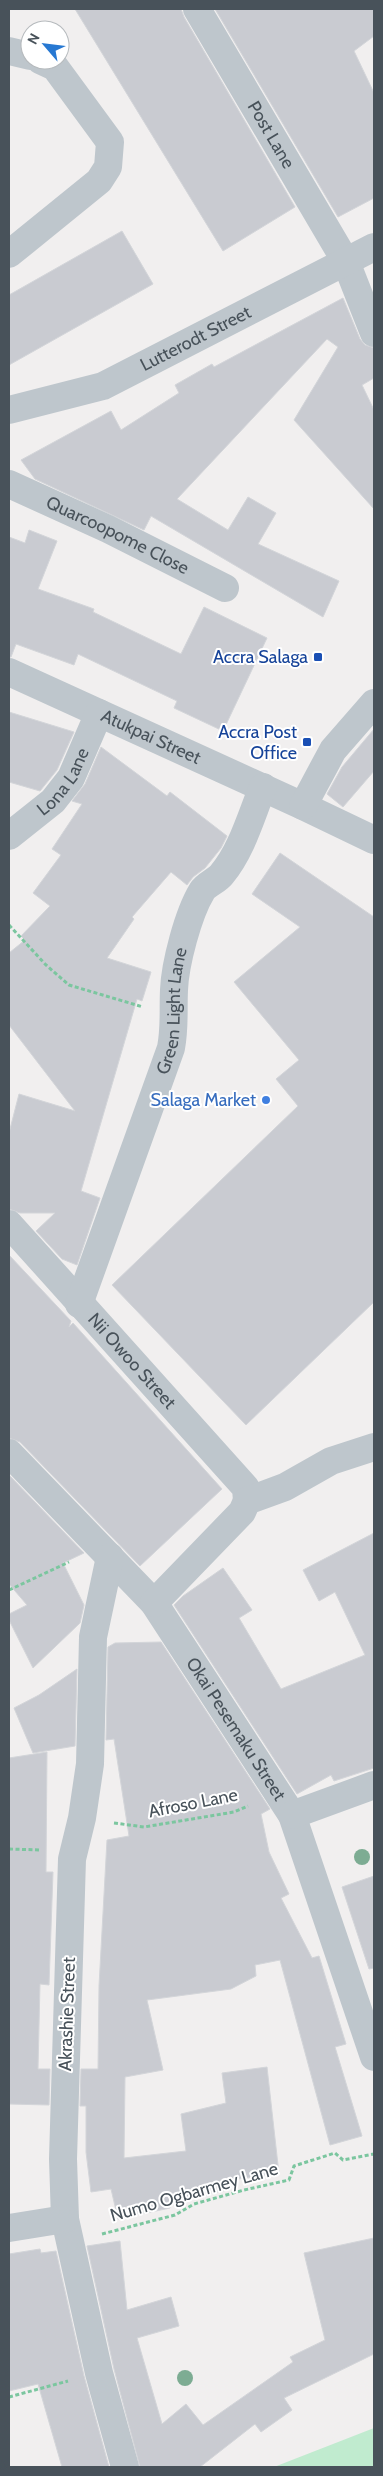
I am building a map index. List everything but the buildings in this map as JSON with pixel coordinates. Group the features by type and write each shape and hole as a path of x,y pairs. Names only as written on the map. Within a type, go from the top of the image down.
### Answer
{"street":[{"name":"Post Lane","path":"197,9 346,262 374,332"},
{"path":"9,254 99,181 108,167 110,142 56,70"},
{"name":"Lutterodt Street","path":"9,410 103,386 374,247"},
{"name":"Quarcoopome Close","path":"9,484 108,529 225,588"},
{"name":"Atukpai Street","path":"9,672 263,787 374,840"},
{"path":"303,806 333,750 374,703"},
{"name":"Lona Lane","path":"9,836 53,801 71,778 99,713"},
{"name":"Green Light Lane","path":"79,1304 171,1048 175,1023 174,992 176,968 187,929 202,890 222,875 237,850 263,787"},
{"name":"Nii Owoo Street","path":"9,1224 246,1488 247,1501"},
{"path":"154,1603 242,1512 247,1501 286,1487 331,1462 374,1447"},
{"name":"Okai Pesemaku Street","path":"9,1453 154,1603 285,1804 374,2056"},
{"name":"Akrashie Street","path":"102,1549 93,1637 90,1764 82,1818 72,1859 63,2159 67,2230 99,2372 125,2467"},
{"path":"285,1804 374,1785"},
{"path":"9,2228 67,2230"}],"path":[{"path":"9,925 46,965 69,985 144,1007"},
{"path":"9,1590 22,1582 102,1549"},
{"name":"Afroso Lane","path":"82,1818 144,1827 285,1804"},
{"name":"Numo Ogbarmey Lane","path":"67,2230 175,2215 194,2204 289,2180 294,2166 335,2153 343,2160 374,2154"},
{"path":"9,2397 99,2372"}],"green space":[{"path":"374,2428 374,2467 274,2467"}],"place":[{"name":"Accra Salaga","path":"318,657"},
{"name":"Accra Post Office","path":"307,742"},
{"name":"Salaga Market","path":"266,1100"}]}
